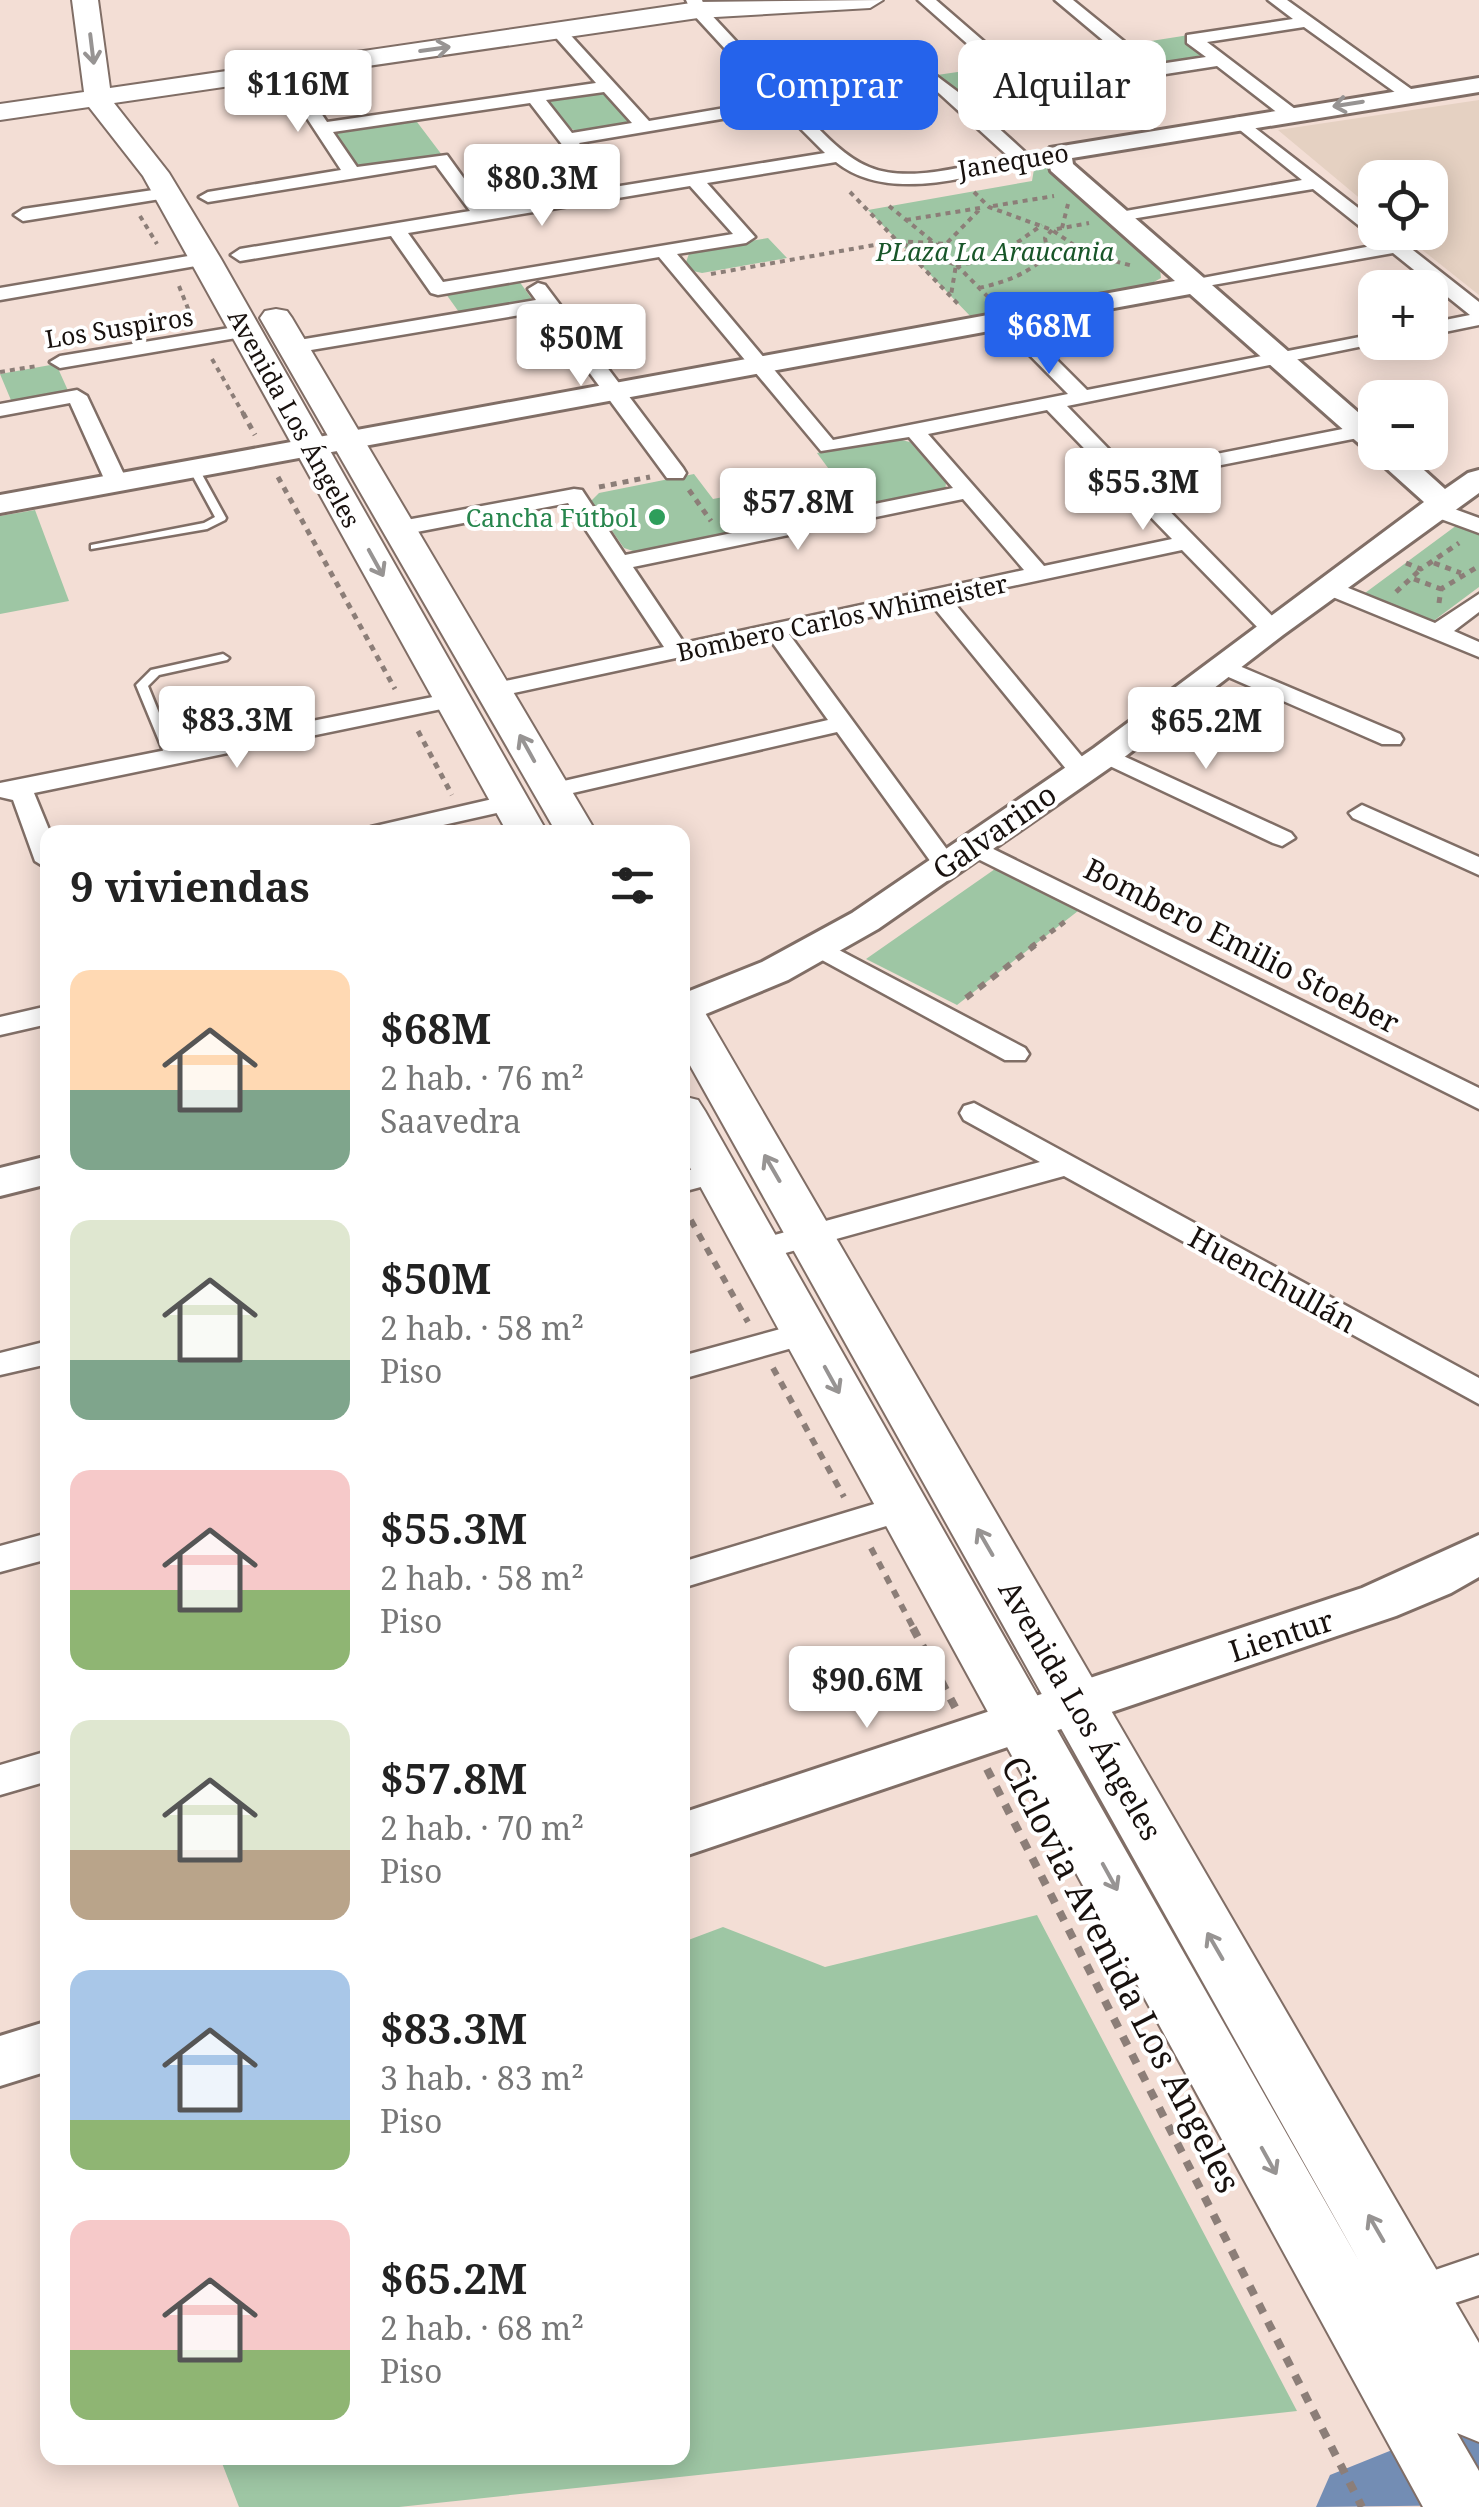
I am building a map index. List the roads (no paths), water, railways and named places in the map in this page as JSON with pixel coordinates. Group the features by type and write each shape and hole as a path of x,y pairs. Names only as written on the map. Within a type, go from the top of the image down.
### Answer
{"main road":[{"name":"Avenida Los Ángeles","path":"85,0 98,98 168,193 247,331 330,444 401,528 572,825"},
{"path":"0,112 558,31 696,5 870,0"},
{"name":"Janequeo","path":"1059,153 1479,85"},
{"name":"Avenida Los Ángeles","path":"130,93 208,197 293,347 330,444 453,700 519,818"},
{"path":"1059,153 1060,166 1358,427"},
{"path":"0,504 1198,285"},
{"path":"1416,470 1451,491"},
{"name":"Galvarino","path":"690,1007 820,948 960,856 1225,667 1451,491"},
{"name":"Avenida Los Ángeles","path":"690,1028 785,1242 1077,1703 1415,2296 1458,2413 1461,2507"},
{"name":"Avenida Los Ángeles","path":"690,1162 694,1187 785,1242"},
{"path":"0,1182 40,1172"},
{"name":"Avenida Los Ángeles","path":"785,1242 784,1339 997,1730 1458,2413"},
{"name":"Lientur","path":"690,1832 1379,1602 1434,1580 1479,1554"},
{"path":"0,2062 40,2049"}],"street":[{"path":"926,0 972,40"},
{"path":"1063,0 1112,40"},
{"path":"1276,0 1409,94"},
{"path":"696,5 728,40"},
{"path":"1289,113 1194,39 1306,22"},
{"path":"558,31 646,127"},
{"path":"1166,68 1220,60"},
{"path":"284,71 352,173"},
{"path":"938,83 958,102"},
{"path":"322,128 608,86"},
{"path":"535,97 610,193"},
{"path":"569,139 720,115"},
{"path":"1240,122 1358,216"},
{"path":"240,254 827,157 807,130"},
{"path":"989,130 1022,159"},
{"name":"Janequeo","path":"827,157 865,174 902,178 1059,153"},
{"path":"208,197 441,160 482,214"},
{"path":"396,229 438,289 746,237 694,179"},
{"path":"1120,218 1316,183"},
{"path":"23,215 168,193"},
{"path":"1198,285 1381,250"},
{"path":"1401,250 1479,316"},
{"path":"664,251 828,447 1358,343"},
{"path":"0,294 206,259"},
{"path":"528,274 675,472"},
{"path":"293,347 549,304"},
{"path":"1448,324 1479,316"},
{"path":"1006,320 1083,398"},
{"name":"Los Suspiros","path":"60,362 247,331"},
{"path":"2,404 76,396 117,483"},
{"path":"1052,402 1271,628"},
{"path":"914,430 1040,575"},
{"path":"1125,478 1358,439"},
{"path":"1451,491 1479,526"},
{"path":"618,563 967,492"},
{"path":"401,528 574,495 679,652"},
{"name":"Bombero Carlos Whimeister","path":"495,690 1188,542"},
{"path":"1331,588 1479,650"},
{"path":"937,597 1093,763 1282,838"},
{"path":"1437,633 1479,601"},
{"name":"Bombero Emilio Stoeber","path":"776,631 842,724 960,856 1087,903 1479,1100"},
{"path":"1225,667 1391,739"},
{"path":"6,790 453,700"},
{"path":"551,790 842,724"},
{"path":"6,790 25,797 40,839"},
{"path":"1362,812 1479,866"},
{"path":"450,825 519,818"},
{"path":"820,948 1015,1054"},
{"path":"0,1026 40,1016"},
{"name":"Huenchullán","path":"974,1113 1479,1392"},
{"path":"785,1242 1067,1166"},
{"path":"690,1366 784,1339"},
{"path":"0,1364 40,1354"},
{"path":"690,1574 881,1515"},
{"path":"0,1559 40,1548"},
{"path":"0,1780 40,1768"},
{"path":"1415,2296 1479,2274"}],"lane":[{"path":"95,547 207,526 222,518 194,469"},
{"path":"172,756 142,685 156,672 223,658"}],"waterway":[{"path":"1362,2507 1479,2460"}],"place":[{"name":"Cancha Fútbol","path":"657,517"}],"park label":[{"name":"PLaza La Araucania","path":"995,251"}]}
